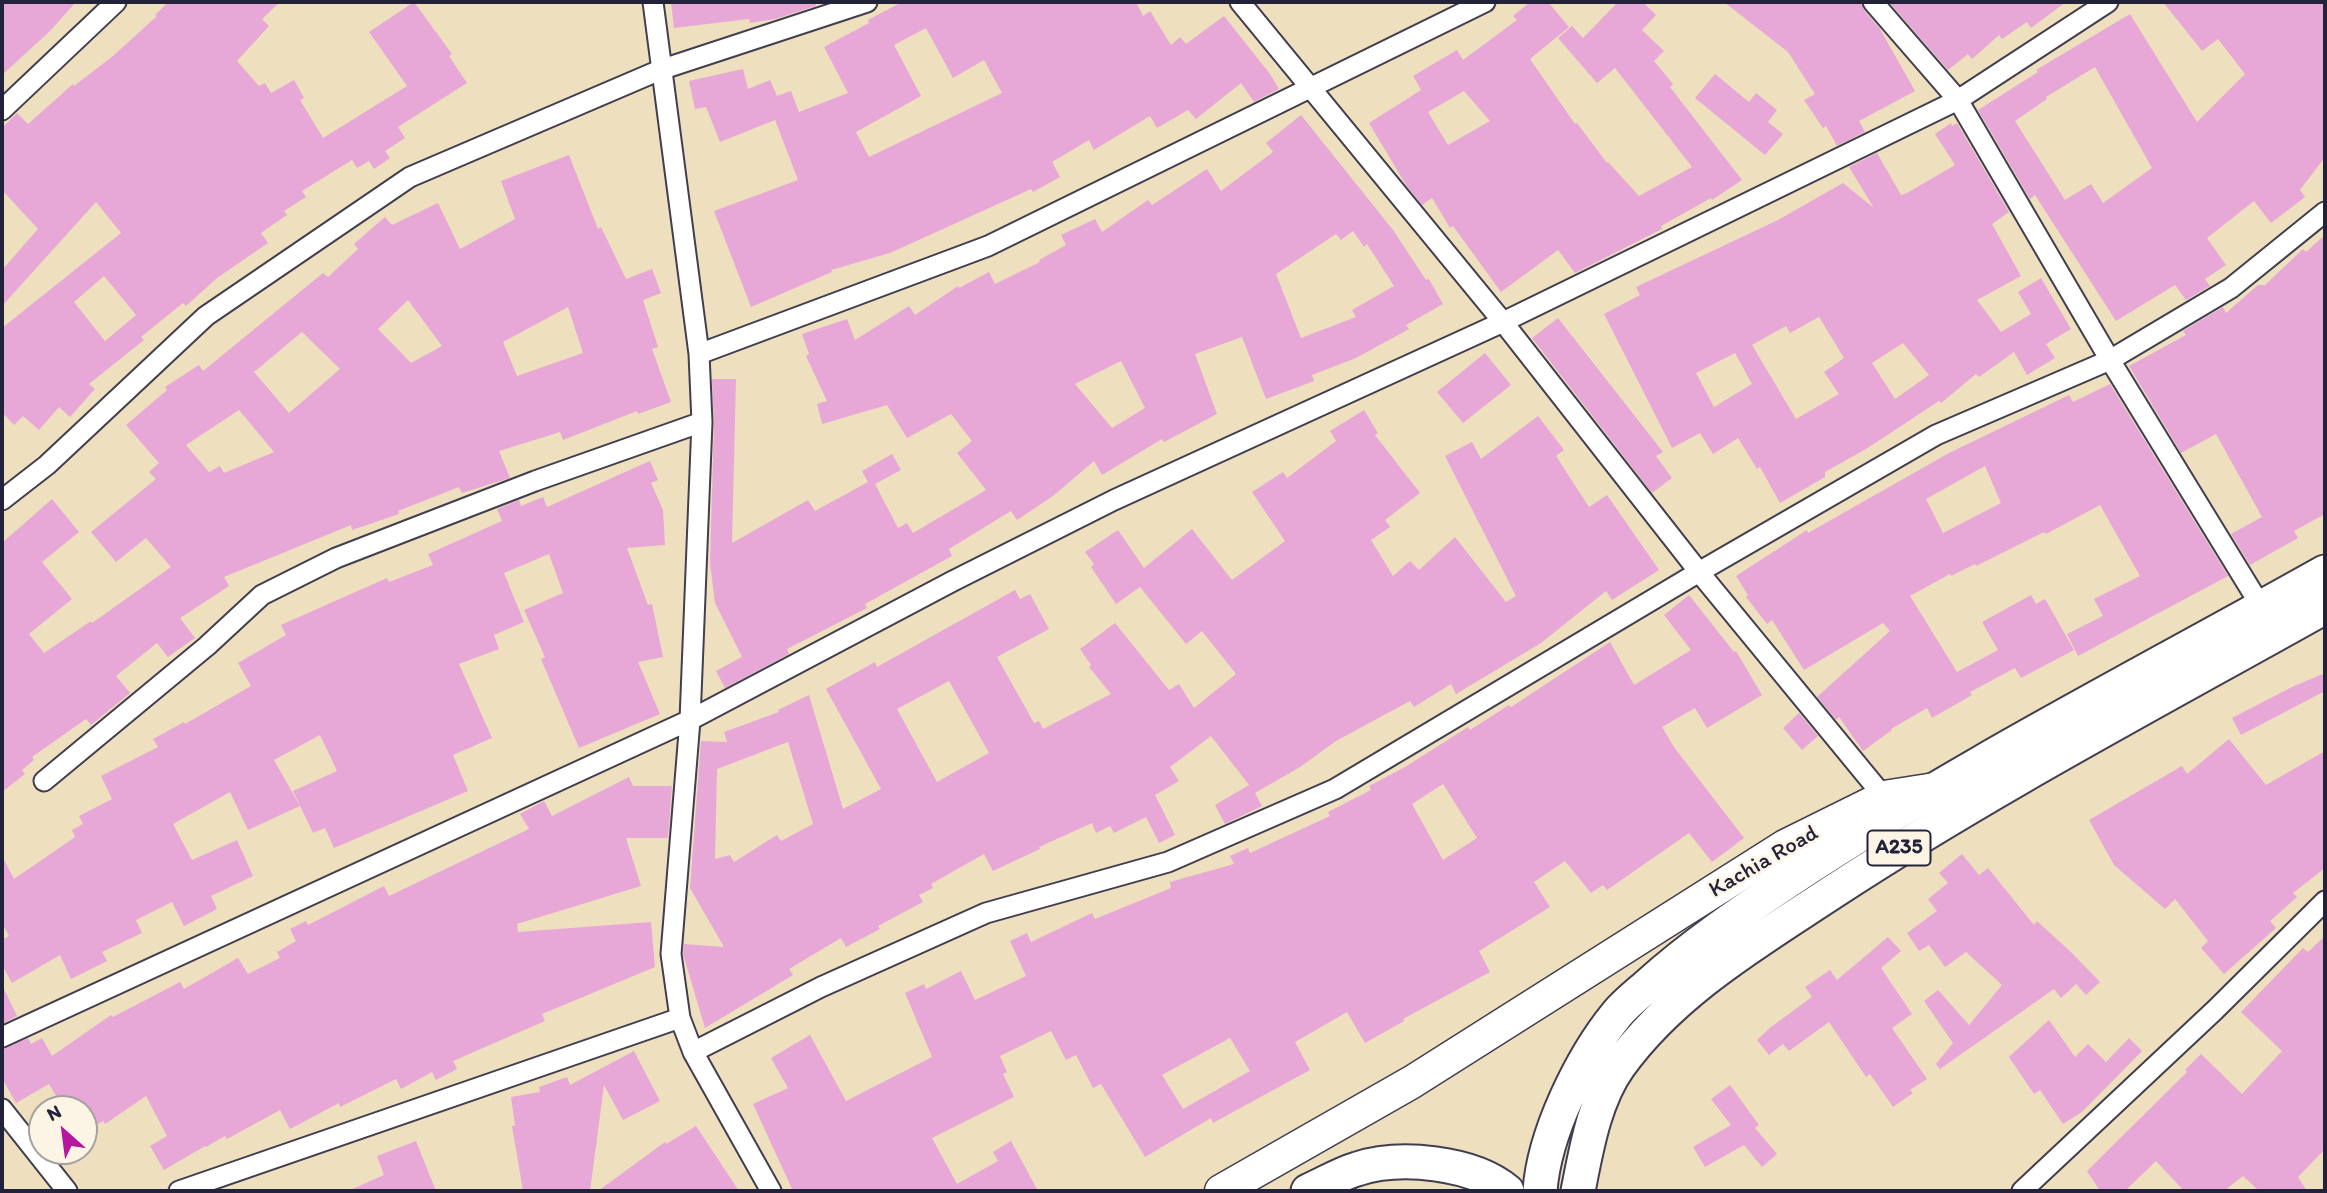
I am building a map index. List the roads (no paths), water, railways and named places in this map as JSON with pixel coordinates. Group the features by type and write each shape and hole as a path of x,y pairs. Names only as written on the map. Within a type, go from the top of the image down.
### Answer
{"highway":[{"name":"Kachia Road","path":"1936,789 2325,572"},
{"name":"A235","path":"1578,1191 1592,1122 1617,1069 1646,1032 1678,1001 1783,924 1905,845 1990,794 2325,607"},
{"name":"A235","path":"1541,1191 1542,1174 1562,1108 1588,1054 1618,1012 1670,964 1759,900 1873,825 1936,789"},
{"path":"1308,1191 1357,1169 1395,1163 1441,1164 1474,1173 1507,1191"}],"main road":[{"name":"Kachia Road","path":"1221,1191 1412,1083 1785,846 1884,797 1936,789"}],"street":[{"path":"653,2 699,354 702,422 690,720 671,954 680,1018 693,1052 771,1191"},
{"path":"2,500 47,466 206,316 410,177 660,70 867,2"},
{"path":"1240,2 1503,322 1699,572 1884,797"},
{"path":"699,354 988,246 1485,2"},
{"path":"1873,2 1958,100 2110,360 2262,608"},
{"path":"2,1037 690,720 1114,500 1503,322 1958,100 2108,2"},
{"path":"2,110 110,4"},
{"path":"693,1052 821,987 986,913 1168,862 1335,789 1699,572 1936,435 2110,360 2231,288 2325,212"},
{"path":"44,781 207,646 262,595 349,553 535,481 702,422"},
{"path":"2022,1191 2215,1010 2325,901"},
{"path":"179,1191 680,1018"},
{"path":"2,1109 66,1191"}]}
